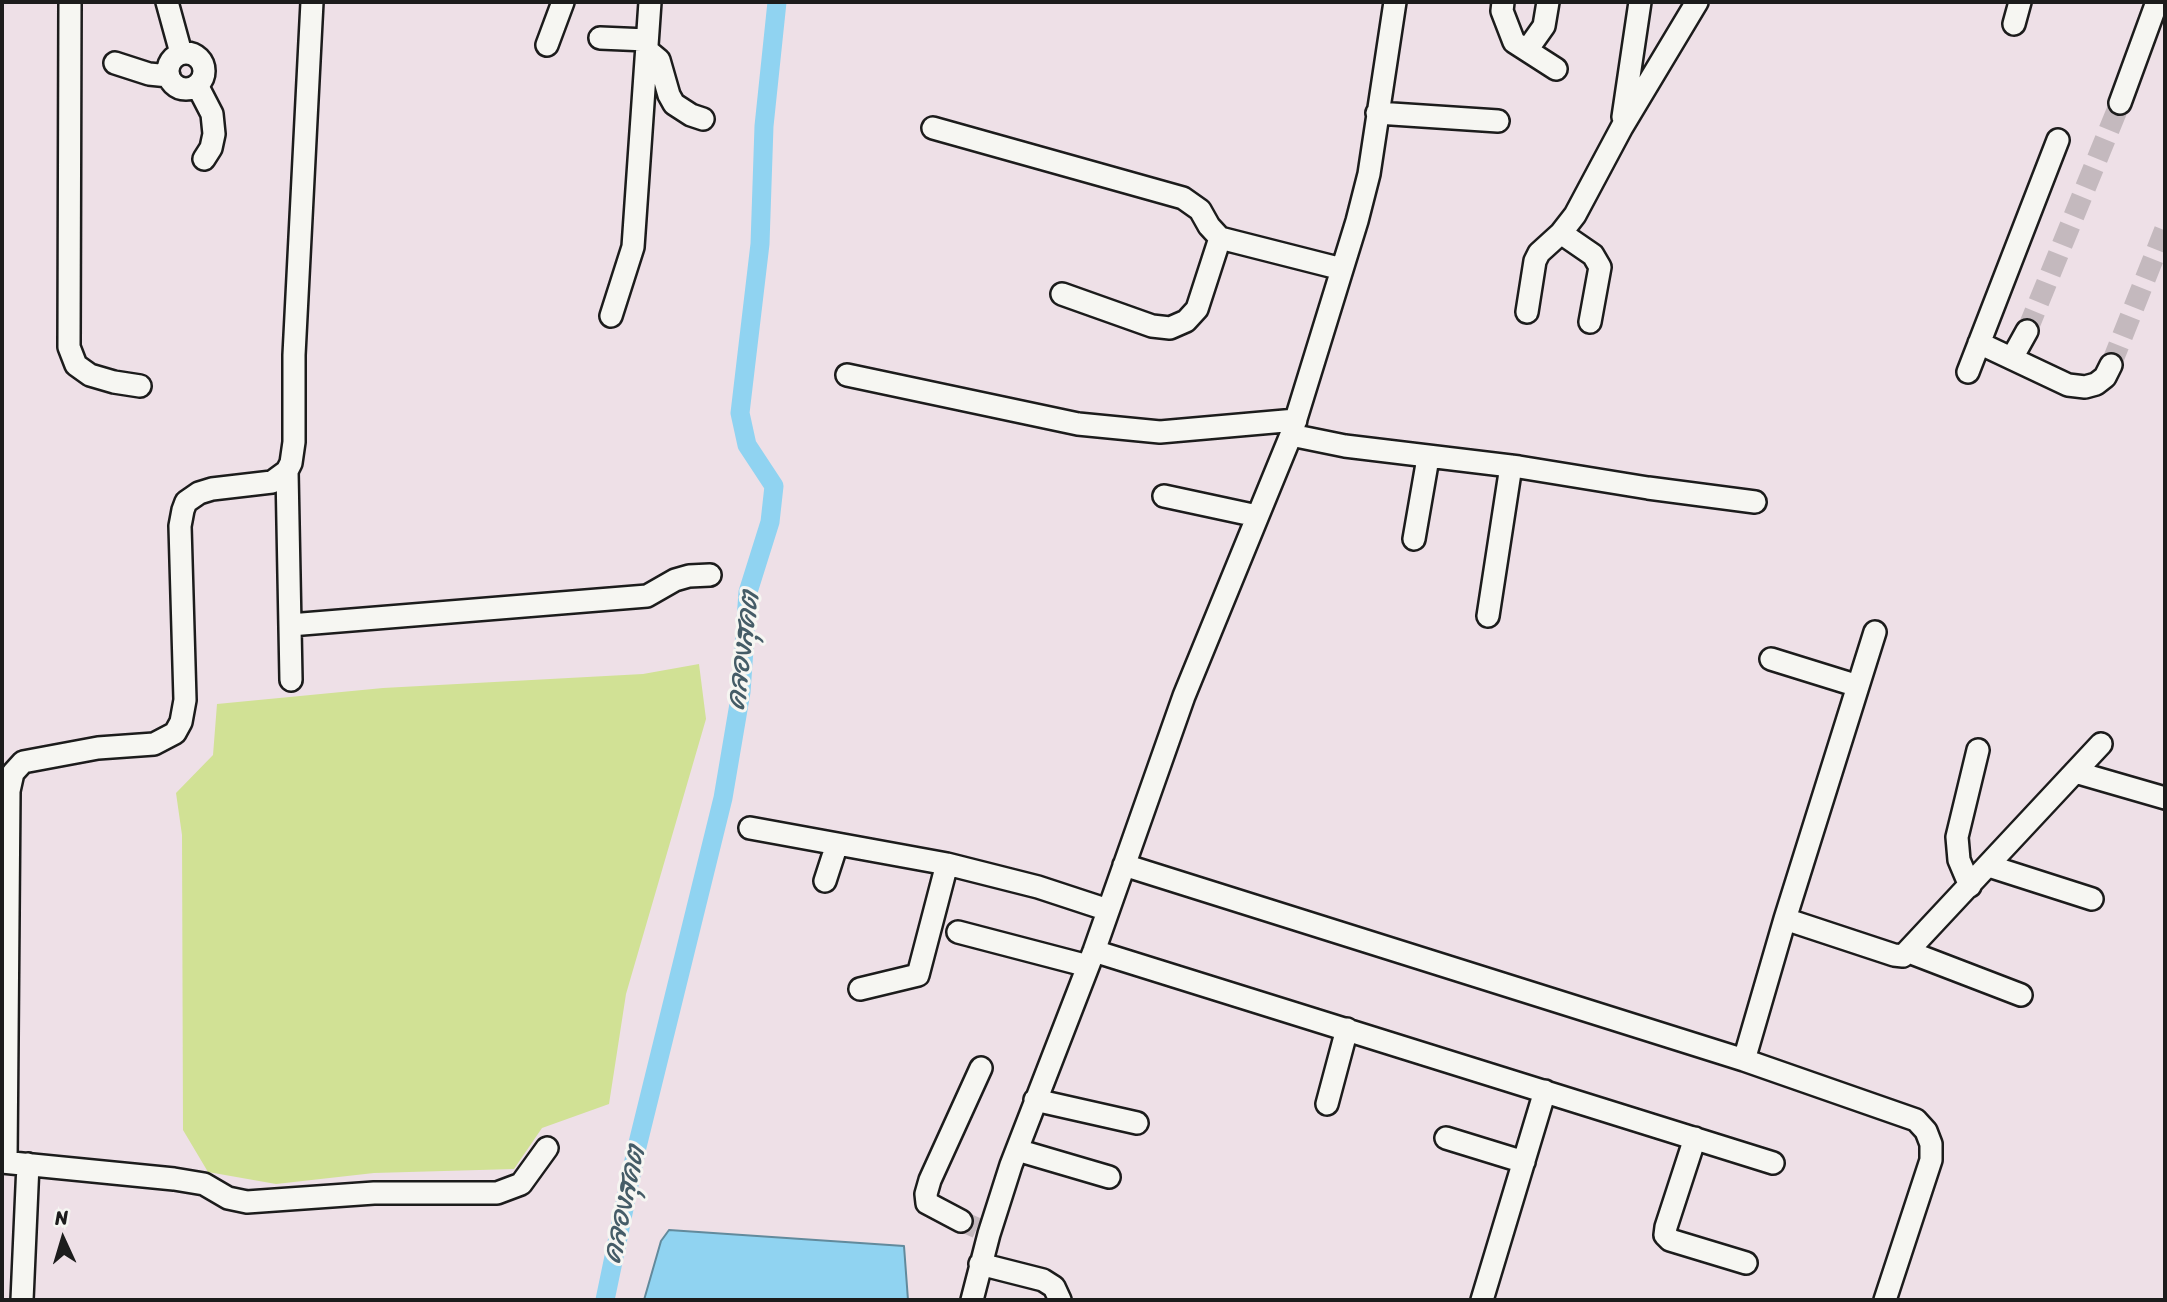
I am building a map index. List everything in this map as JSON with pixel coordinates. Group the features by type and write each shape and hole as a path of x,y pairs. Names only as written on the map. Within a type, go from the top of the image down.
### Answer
{"street":[{"path":"70,2 69,347 76,365 90,375 114,383 140,386"},
{"path":"167,2 181,53"},
{"path":"291,680 287,471 294,442 294,355 312,2"},
{"path":"547,45 563,2"},
{"path":"611,316 633,247 650,2"},
{"path":"972,1300 980,1264 976,1227 1017,1150 1091,959 1184,696 1293,427 1369,174 1395,2"},
{"path":"1503,2 1502,11 1514,42 1556,69"},
{"path":"1527,50 1544,26 1548,2"},
{"path":"1622,127 1640,2"},
{"path":"1527,312 1535,261 1539,253 1561,233 1575,215 1622,127 1697,2"},
{"path":"2014,24 2020,2"},
{"path":"2120,103 2157,2"},
{"path":"600,38 647,45 659,60 674,104 703,119"},
{"path":"181,53 198,56 205,71 197,85 185,89 173,84 170,76 168,73 171,60 181,53"},
{"path":"114,63 149,74 170,76"},
{"path":"197,85 212,114 214,134 211,148 204,159"},
{"path":"1377,113 1499,121"},
{"path":"933,128 1183,198 1200,210 1220,238 1342,270"},
{"path":"1968,372 2058,140"},
{"path":"1561,233 1593,255 1600,267 1590,322"},
{"path":"1062,294 1152,326 1170,328 1186,321 1196,309 1220,238"},
{"path":"2012,358 2027,331"},
{"path":"1979,343 2068,385 2085,387 2096,384 2105,377 2111,365"},
{"path":"847,375 1078,424 1160,432 1293,427 1345,446 1511,466 1755,502"},
{"path":"1414,539 1428,458"},
{"path":"1488,616 1511,466"},
{"path":"287,471 272,482 212,489 199,493 186,502 180,526 185,700 176,733 154,744 98,748 23,762 13,774 9,791 4,1162 204,1184 228,1198 247,1202 374,1193 497,1193 521,1184 547,1148"},
{"path":"1164,496 1257,516"},
{"path":"290,625 647,596 675,580 710,575"},
{"path":"1744,1060 1875,632"},
{"path":"1770,659 1858,686"},
{"path":"1785,919 1903,956 2101,744"},
{"path":"1970,886 1959,860 1957,837 1978,750"},
{"path":"2075,772 2165,798"},
{"path":"750,828 947,864 1038,887 1108,911"},
{"path":"825,881 837,844"},
{"path":"860,989 918,975 947,864"},
{"path":"1124,865 1744,1060 1916,1120 1926,1131 1931,1144 1931,1160 1885,1300"},
{"path":"1989,866 2092,899"},
{"path":"958,932 1091,959 1347,1029 1773,1163"},
{"path":"1909,952 2021,995"},
{"path":"1326,1104 1347,1029"},
{"path":"976,1227 928,1203 926,1194 981,1068"},
{"path":"1482,1300 1545,1091"},
{"path":"1035,1100 1137,1123"},
{"path":"1446,1138 1524,1162"},
{"path":"1695,1138 1665,1235 1670,1240 1746,1263"},
{"path":"1017,1150 1109,1177"},
{"path":"22,1300 28,1164"},
{"path":"980,1264 1043,1280 1054,1287 1060,1300"}],"green space":[{"path":"699,664 706,719 626,994 609,1104 542,1128 514,1169 374,1173 276,1184 208,1172 183,1130 182,835 176,793 213,755 217,704 383,688 643,674"}],"water":[{"path":"669,1230 904,1246 908,1300 644,1300 661,1241"}],"waterway":[{"name":"คลองสุคต","path":"605,1300 636,1151 723,798 741,692 748,592 770,522 774,486 747,445 740,413 760,244 764,126 777,2"}],"tunnel":[{"path":"2027,331 2120,103"},
{"path":"2111,365 2165,229"},
{"path":"961,1221 977,1228"}]}
